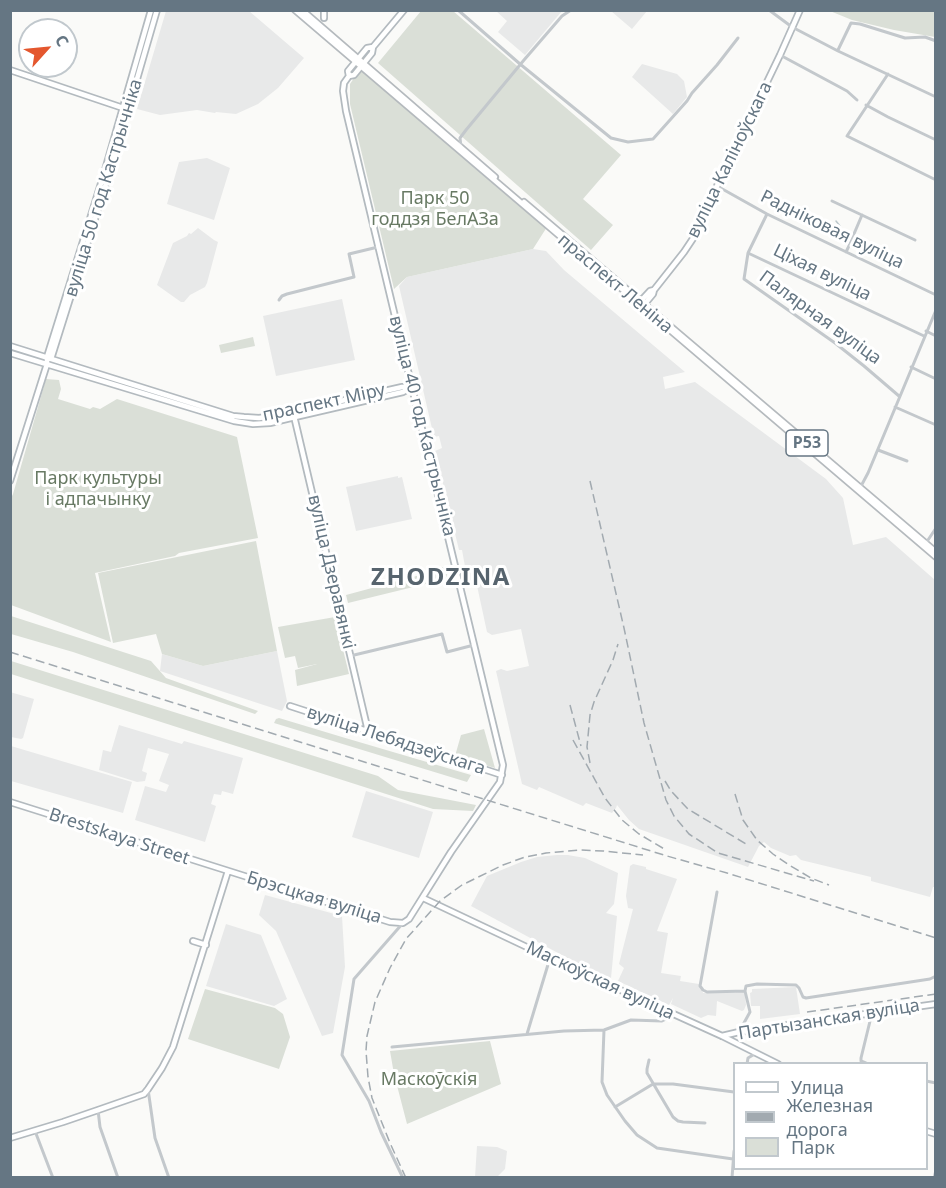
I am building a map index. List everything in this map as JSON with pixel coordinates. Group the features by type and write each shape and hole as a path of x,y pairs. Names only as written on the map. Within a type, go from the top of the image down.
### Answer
{"main road":[{"name":"вуліца 50 год Кастрычніка","path":"125,109 151,10"},
{"name":"вуліца 50 год Кастрычніка","path":"10,482 157,10"},
{"name":"праспект Леніна","path":"295,10 365,64 936,557"},
{"name":"праспект Леніна","path":"302,10 357,60"},
{"path":"324,10 324,18"},
{"path":"349,76 354,75 365,64 373,47 404,10"},
{"name":"вуліца Каліноўскага","path":"642,304 650,291 654,290 691,243 800,10"},
{"path":"357,60 367,48 373,47"},
{"name":"вуліца 40 год Кастрычніка","path":"357,60 348,71 349,76 344,86 346,111 503,765 502,775"},
{"name":"праспект Леніна","path":"365,64 642,304"},
{"path":"10,70 125,109"},
{"name":"праспект Міру","path":"10,346 49,357 143,391"},
{"name":"праспект Міру","path":"10,353 233,416 244,417 294,415 384,394 402,387 412,387"},
{"name":"вуліца Дзеравянкі","path":"294,415 337,595 342,606 350,656 368,731"},
{"name":"праспект Леніна","path":"924,545 936,552"},
{"path":"337,595 343,594"},
{"name":"вуліца Лебядзеўскага","path":"290,706 502,775"},
{"path":"423,898 451,852 500,783 502,775"},
{"name":"Brestskaya Street","path":"10,802 228,871"},
{"path":"10,1138 35,1134 144,1094 173,1047 228,871"},
{"name":"Брэсцкая вуліца","path":"228,871 403,923 423,898"},
{"name":"Маскоўская вуліца","path":"423,898 774,1062"},
{"path":"193,941 206,945"},
{"name":"Партызанская вуліца","path":"722,1036 936,1004"}],"street":[{"path":"458,10 610,138 628,142 653,138 687,101 738,38"},
{"path":"462,148 461,136 520,64 562,16 571,10"},
{"path":"769,10 792,27 838,51 936,97"},
{"path":"838,51 851,22 905,38 926,37 936,41"},
{"path":"780,55 847,91 857,100"},
{"path":"888,74 847,136 936,180"},
{"path":"866,105 936,140"},
{"path":"448,137 461,136"},
{"name":"Радніковая вуліца","path":"717,186 767,214 936,295"},
{"path":"832,201 915,240"},
{"name":"Ціхая вуліца","path":"767,214 748,253 924,336"},
{"path":"846,252 862,215"},
{"path":"279,300 287,294 354,277 349,254 379,246"},
{"name":"Палярная вуліца","path":"748,253 744,279 835,343 900,396"},
{"path":"859,490 936,310"},
{"path":"926,331 936,336"},
{"path":"911,367 936,379"},
{"path":"895,407 936,425"},
{"path":"878,450 907,461"},
{"path":"924,545 936,528"},
{"path":"350,656 442,634 447,652 474,645"},
{"path":"717,892 700,986 706,992 745,991"},
{"path":"403,923 354,978 342,1055 369,1101 403,1178"},
{"path":"526,1035 550,958"},
{"path":"739,1032 750,1012 746,986 796,985 800,988 801,995 806,998 930,979 936,976"},
{"path":"864,1062 861,1058 872,1013"},
{"path":"392,1047 564,1030 604,1030 631,1020 662,1021 674,1015"},
{"path":"604,1030 602,1083 615,1107 637,1135 657,1148 733,1160"},
{"path":"747,1062 754,1051"},
{"path":"649,1060 646,1069 673,1116 678,1121 705,1123"},
{"path":"615,1107 653,1084 673,1084 733,1092"},
{"path":"148,1089 155,1138 169,1178"},
{"path":"98,1110 100,1127 118,1178"},
{"path":"35,1134 53,1178"},
{"path":"934,1178 936,1170"}],"shaded area":[{"path":"166,11 249,11 304,58 278,88 258,104 236,114 197,110 160,115 137,109"},
{"path":"496,11 562,11 525,55 498,32 507,21"},
{"path":"611,11 647,11 632,29"},
{"path":"642,64 677,74 684,81 687,97 673,114 632,77"},
{"path":"207,158 230,168 214,220 167,204 179,162"},
{"path":"198,228 218,242 205,287 181,302 157,285 173,243"},
{"path":"533,249 546,251 564,270 685,372 663,377 665,389 695,382 826,479 843,498 853,545 886,537 935,580 936,887 933,887 930,897 871,881 871,877 801,860 796,855 790,856 771,848 764,842 759,846 748,867 639,829 617,805 612,813 586,803 583,806 539,787 537,790 522,784 496,671 529,666 521,629 492,635 487,632 476,581 468,583 462,550 459,550 435,451 442,448 439,436 434,437 399,286 407,277"},
{"path":"342,299 355,360 276,376 263,316"},
{"path":"398,476 398,478 402,477 412,519 356,531 346,487"},
{"path":"277,651 287,701 282,711 160,671 162,654 203,666"},
{"path":"10,692 34,699 21,739 11,737"},
{"path":"119,725 182,744 184,741 243,758 233,794 222,791 221,795 214,794 211,804 216,806 205,842 135,820 145,786 166,792 169,785 159,781 169,754 148,748 142,771 147,773 145,781 137,782 99,770 103,750 111,752"},
{"path":"11,746 132,782 123,813 11,781"},
{"path":"366,791 433,812 419,858 352,837"},
{"path":"557,855 585,858 618,873 614,904 606,913 617,916 611,978 584,967 471,906 487,876 537,857"},
{"path":"633,864 677,879 657,931 668,933 661,973 681,976 680,981 699,984 703,993 745,992 744,1010 717,1001 716,1016 708,1015 701,1018 671,1004 673,998 669,1005 618,981 624,968 619,964 633,909 628,908 626,896 630,866"},
{"path":"265,895 342,916 345,967 333,1033 322,1036 276,931 259,915"},
{"path":"226,924 261,935 287,999 274,1006 206,986"},
{"path":"796,987 800,1014 760,1019 760,1006 751,1006 752,989"},
{"path":"477,1146 497,1147 507,1151 505,1169 498,1176 475,1177"}],"green space":[{"path":"421,11 453,11 621,155 583,199 613,225 591,250 378,63"},
{"path":"830,11 935,11 935,37 852,20"},
{"name":"Парк 50 годдзя БелАЗа","path":"361,71 547,227 533,249 407,277 394,289 350,104 350,84"},
{"path":"253,337 255,346 221,353 219,345"},
{"name":"Парк культуры і адпачынку","path":"46,379 59,380 61,389 58,399 90,409 93,407 100,409 117,399 237,437 258,538 179,553 175,556 95,573 111,642 11,605 11,498"},
{"path":"256,541 277,651 203,666 162,654 156,634 113,643 98,573"},
{"path":"443,567 447,573 446,579 348,603 346,595"},
{"path":"11,616 151,661 166,678 258,711 255,714 73,652 11,634"},
{"path":"335,617 349,674 297,686 295,670 317,664 298,668 295,656 285,658 278,627"},
{"path":"11,661 378,776 398,790 476,805 473,811 433,809 11,674"},
{"path":"279,718 471,775 467,782 274,723"},
{"path":"484,729 495,768 455,756 461,735"},
{"path":"205,989 275,1008 283,1014 290,1037 279,1069 188,1039"},
{"name":"Маскоўскія","path":"490,1041 501,1084 407,1124 390,1051"}],"waterway":[{"path":"836,221 846,242"}],"railway":[{"path":"590,481 644,723 666,800 674,816 689,834 718,853 814,881"},
{"path":"590,763 587,747 590,715 618,644"},
{"path":"10,652 936,938"},
{"path":"570,705 581,746"},
{"path":"573,740 605,798 622,820 639,834 666,850"},
{"path":"665,781 688,809 746,844"},
{"path":"735,794 743,820 757,840 789,865 829,885"},
{"path":"406,1178 372,1098 366,1051 375,1002 406,939 440,901 462,885 525,857 580,850 643,855"},
{"path":"807,1012 936,994"}],"district":[{"name":"ZHODZINA","path":"441,578"}]}
